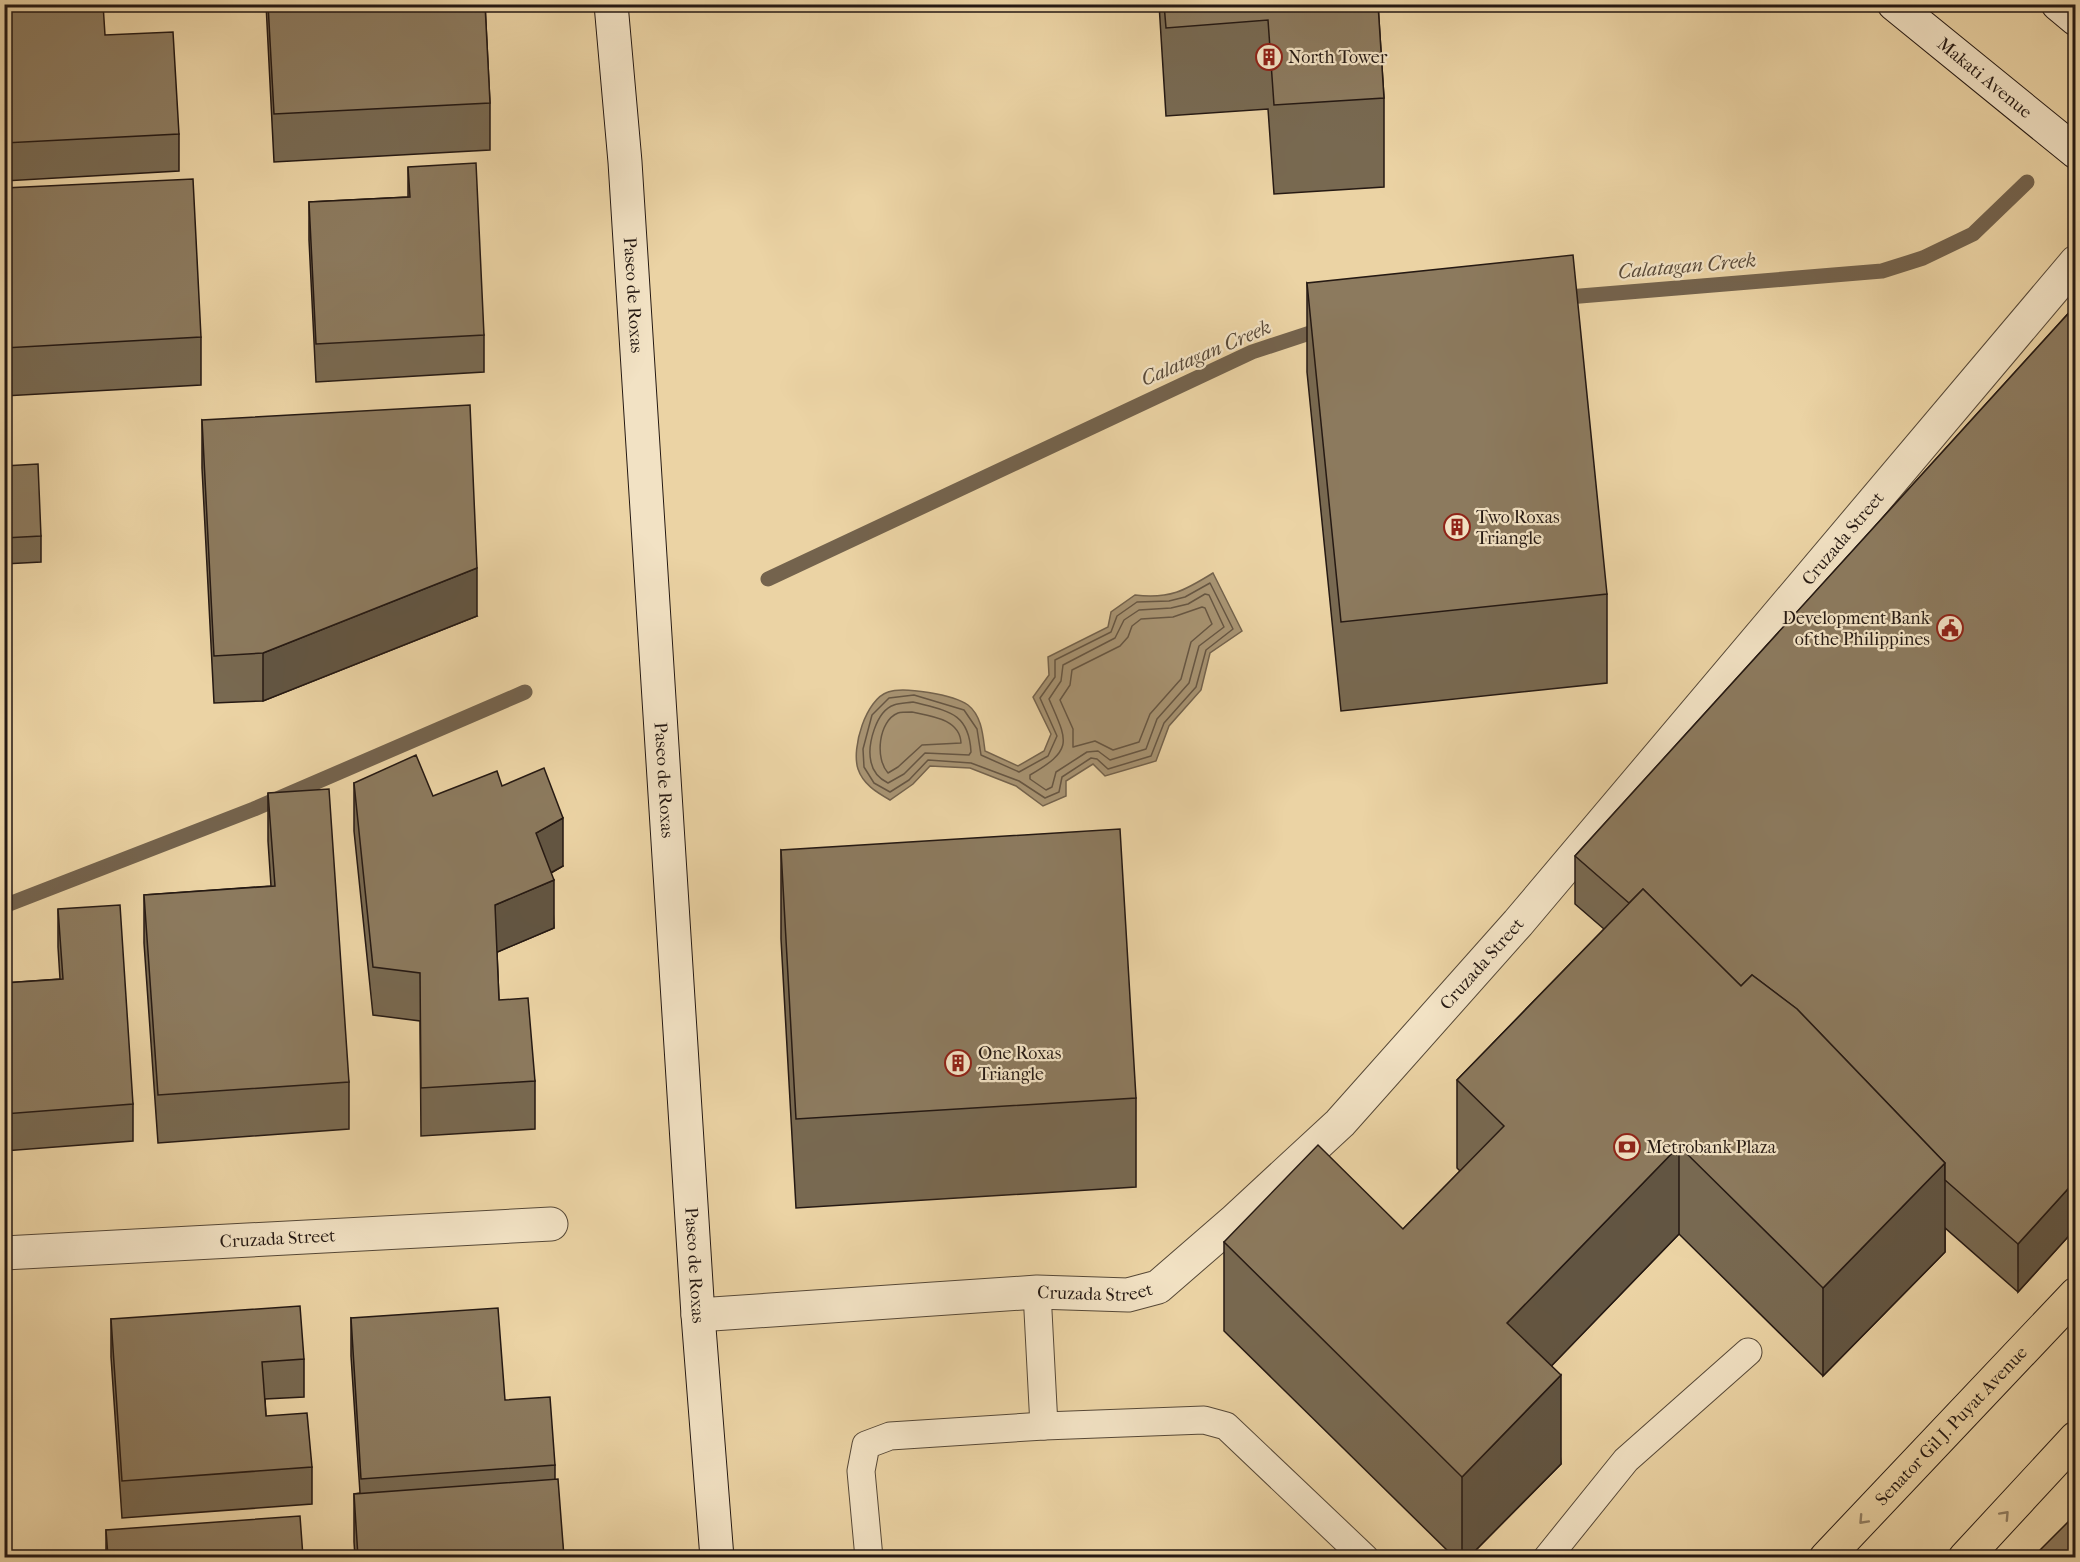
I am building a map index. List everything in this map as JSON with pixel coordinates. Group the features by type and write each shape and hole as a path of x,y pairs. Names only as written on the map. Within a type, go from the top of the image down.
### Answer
{"main road":[{"name":"Senator Gil J. Puyat Avenue","path":"1826,1557 2076,1294"},
{"path":"1965,1557 2076,1438"}],"street":[{"name":"Paseo de Roxas","path":"611,4 625,162 698,1315 717,1557"},
{"name":"Makati Avenue","path":"1893,4 2067,145"},
{"path":"2058,4 2076,19"},
{"name":"Cruzada Street","path":"698,1315 1037,1292 1128,1295 1158,1287 1233,1222 1340,1123 1518,923 2076,262"},
{"name":"Cruzada Street","path":"4,1253 551,1224"}],"lane":[{"path":"1037,1292 1044,1426"},
{"path":"1548,1557 1626,1460 1748,1352"},
{"path":"869,1557 861,1471 866,1445 890,1436 1044,1426 1204,1420 1226,1426 1365,1557"}],"water":[{"path":"1213,573 1242,631 1210,653 1201,690 1169,726 1156,761 1105,776 1093,764 1066,781 1066,796 1043,806 1016,786 970,768 930,766 913,784 890,800 871,787 860,774 856,760 862,725 880,696 895,690 941,695 968,705 979,720 985,751 1018,766 1044,751 1051,734 1033,697 1049,675 1048,657 1108,627 1111,612 1135,595 1167,595 1194,585"}],"building":[{"path":"4,4 103,4 105,35 173,32 179,134 4,143"},
{"path":"268,4 485,4 490,103 274,114"},
{"path":"1164,4 1378,4 1384,98 1274,105 1268,20 1166,28"},
{"path":"476,163 484,335 316,344 309,202 410,197 408,167"},
{"path":"193,179 201,337 4,348 4,188"},
{"name":"Two Roxas Triangle","path":"1573,255 1607,594 1341,622 1307,283"},
{"name":"Development Bank of the Philippines","path":"2076,305 2076,1180 2018,1244 1945,1180 1945,1163 1797,1009 1752,975 1741,986 1643,889 1629,903 1575,856"},
{"path":"470,405 477,568 263,653 214,656 202,420"},
{"path":"38,464 41,536 4,538 4,466"},
{"path":"416,755 433,796 497,771 502,786 544,768 563,818 536,833 554,880 495,905 499,1000 528,998 535,1081 421,1088 420,973 373,967 354,783"},
{"path":"329,789 349,1082 158,1095 144,895 275,886 268,793"},
{"name":"One Roxas Triangle","path":"1120,829 1136,1098 796,1119 781,850"},
{"path":"1643,889 1741,986 1752,975 1797,1009 1945,1163 1823,1288 1679,1146 1507,1323 1561,1375 1462,1477 1224,1242 1318,1145 1403,1229 1504,1126 1457,1080"},
{"path":"120,905 133,1104 4,1114 4,983 63,979 58,909"},
{"path":"300,1306 304,1359 262,1362 266,1416 307,1413 312,1467 122,1481 111,1319"},
{"path":"498,1308 505,1400 550,1397 555,1465 361,1479 351,1318"},
{"path":"558,1479 564,1557 358,1557 354,1494"},
{"path":"2076,1514 2076,1557 2033,1557"},
{"path":"300,1516 303,1557 108,1557 106,1530"}],"waterway":[{"name":"Calatagan Creek","path":"1556,298 1882,271 1923,258 1973,234 2027,182"},
{"name":"Calatagan Creek","path":"768,579 1252,352 1325,328"},
{"path":"4,906 254,809 525,692"}],"place":[{"name":"North Tower","path":"1269,57"},
{"name":"Two Roxas Triangle","path":"1457,527"},
{"name":"Development Bank of the Philippines","path":"1950,628"},
{"name":"One Roxas Triangle","path":"958,1063"},
{"name":"Metrobank Plaza","path":"1627,1147"}]}
